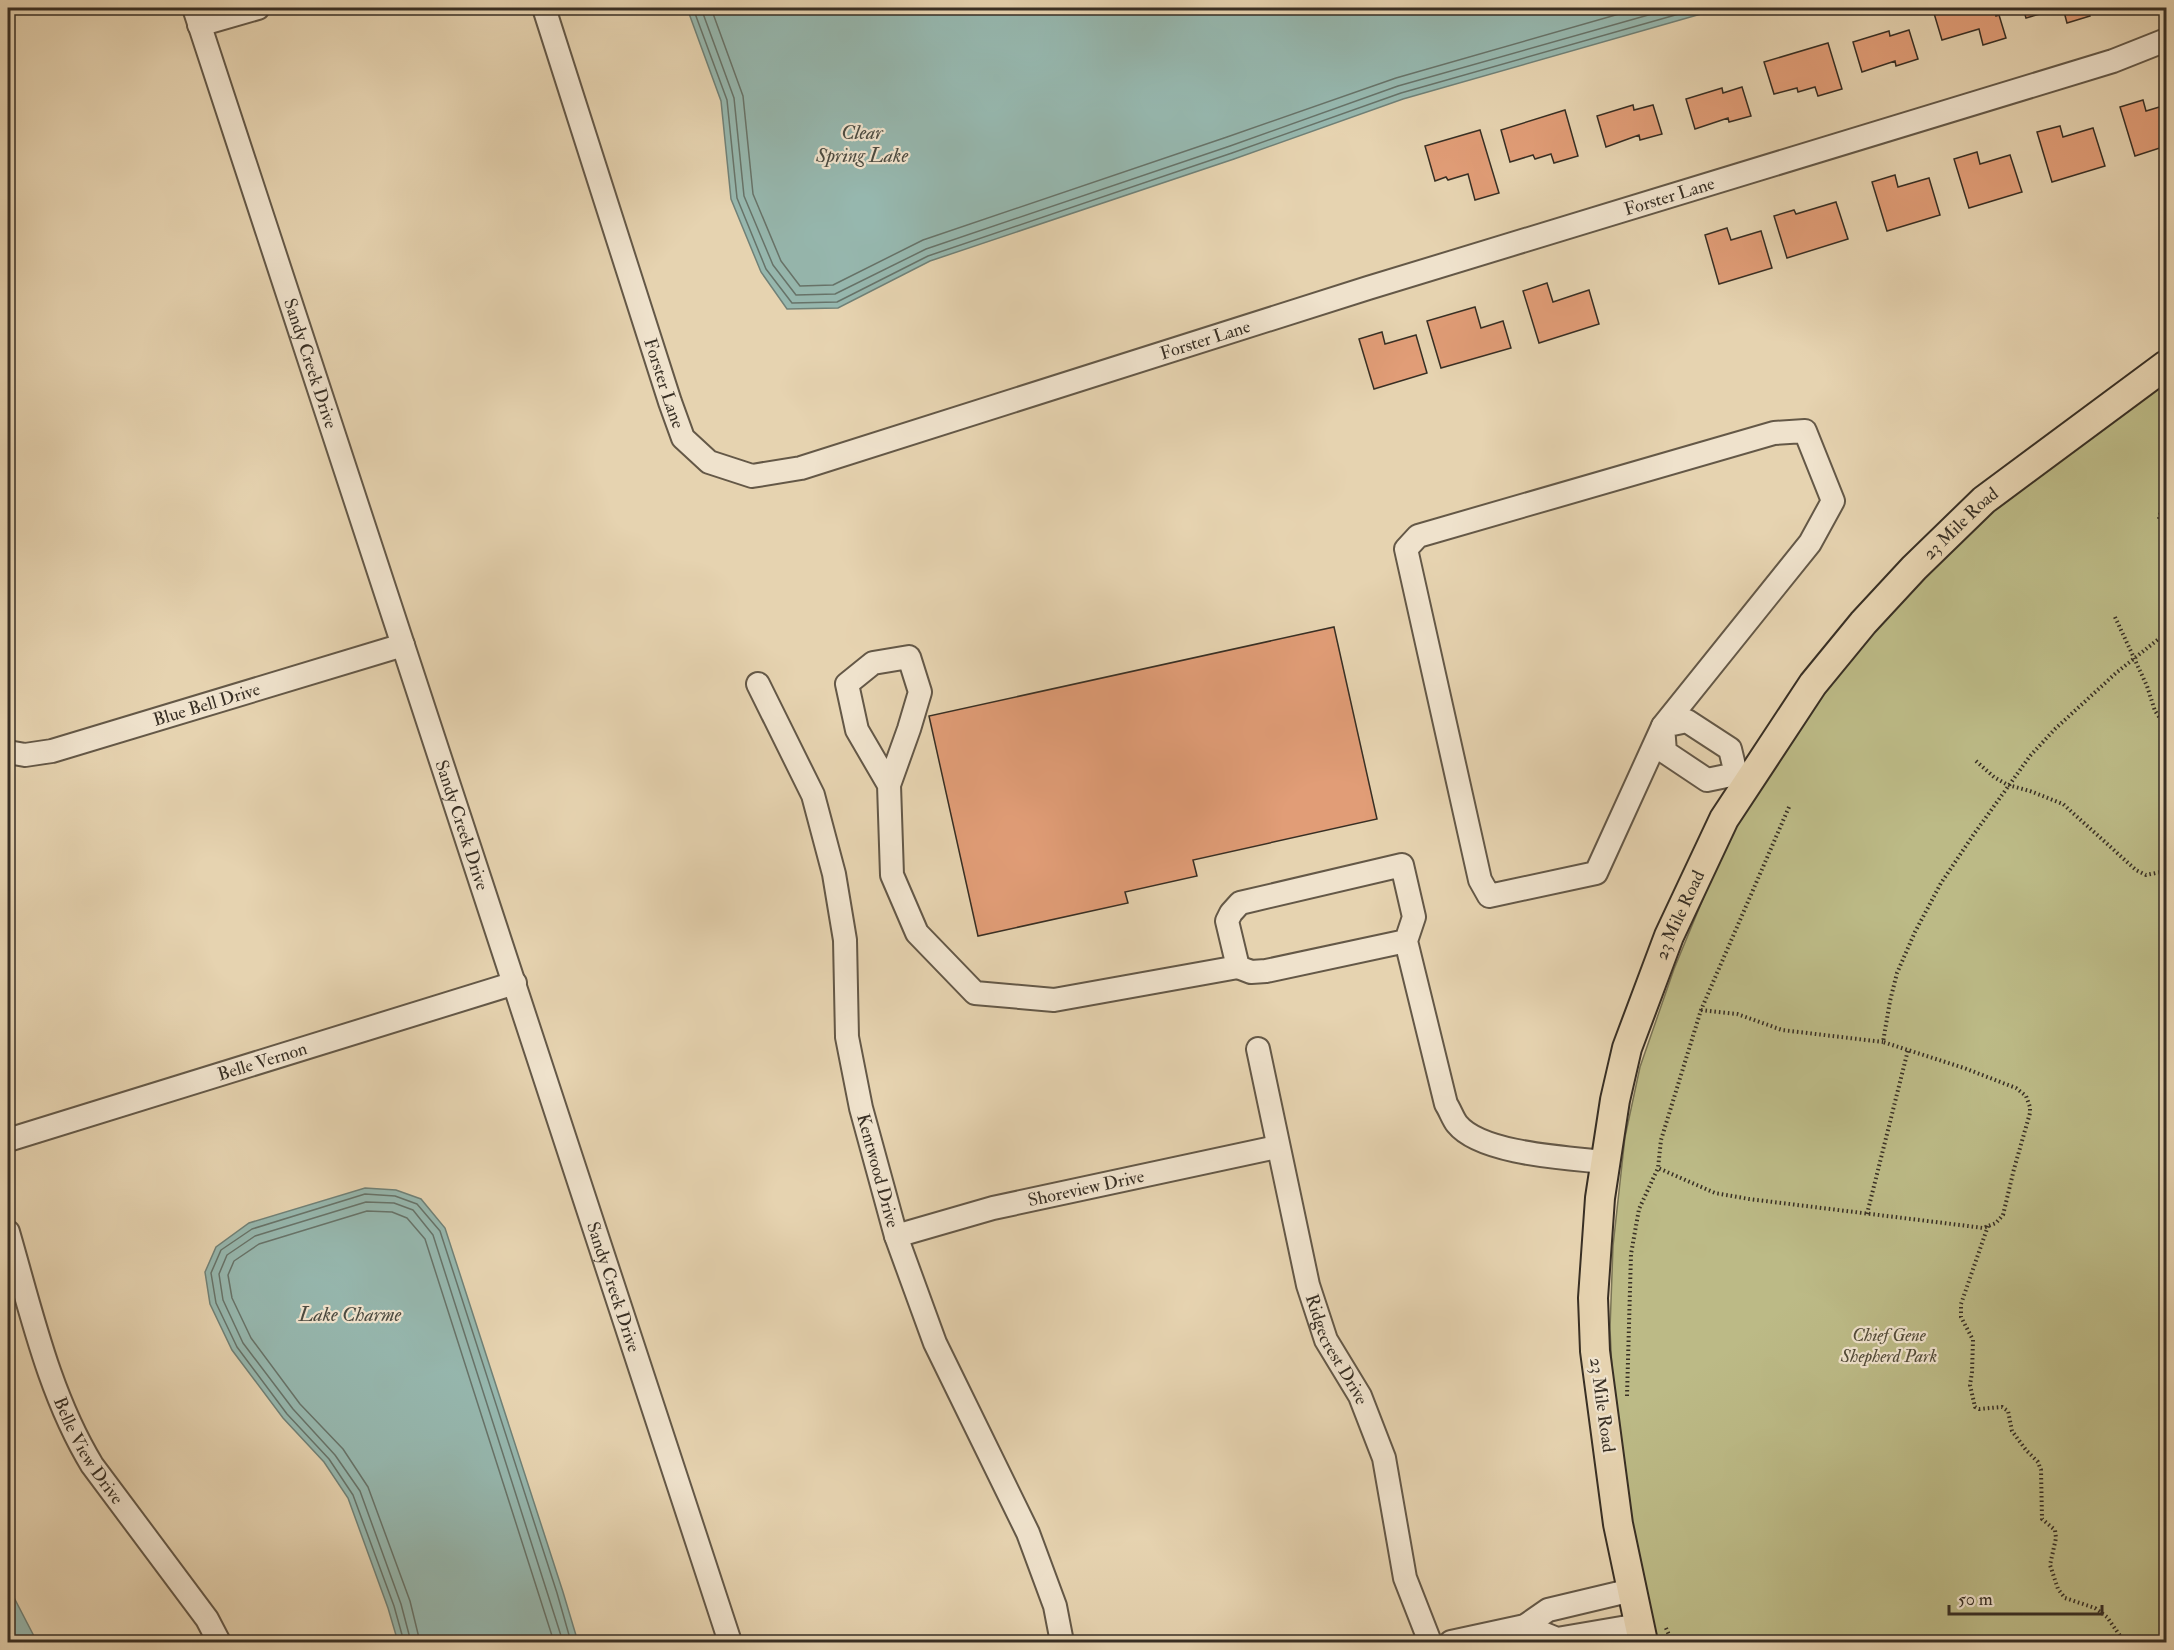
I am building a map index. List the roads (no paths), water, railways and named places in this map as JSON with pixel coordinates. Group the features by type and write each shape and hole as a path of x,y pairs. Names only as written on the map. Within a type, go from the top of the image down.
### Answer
{"main road":[{"name":"23 Mile Road","path":"1649,1631 1632,1590 1618,1524 1595,1351 1594,1277 1599,1198 1615,1100 1627,1048 1668,936 1743,777 1813,684 1863,623 1914,568 1984,500 2166,365"}],"street":[{"path":"196,16 258,8"},
{"name":"Forster Lane","path":"544,8 683,438 709,462 752,476 801,468 1368,288 2113,61 2166,40"},
{"name":"Sandy Creek Drive","path":"196,16 730,1642"},
{"path":"1663,726 1596,873 1489,896 1480,880 1406,549 1418,536 1774,433 1805,431 1833,501 1810,543 1663,726 1665,752 1688,768 1707,780 1743,777 1730,748 1707,733 1687,721 1663,726"},
{"name":"Blue Bell Drive","path":"8,752 25,755 52,751 403,645"},
{"path":"889,785 857,730 847,684 873,663 909,657 920,692 889,785 892,876 917,933 975,993 1054,1000 1238,967 1251,972 1266,971 1406,941"},
{"name":"Kentwood Drive","path":"758,684 813,795 834,874 845,940 847,1037 861,1108 896,1236 935,1343 1028,1533 1055,1606 1062,1642"},
{"path":"1238,967 1227,921 1240,903 1402,865 1414,917 1406,941 1446,1104 1457,1125 1471,1136 1490,1145 1605,1162"},
{"name":"Belle Vernon","path":"8,1140 515,983"},
{"name":"Ridgecrest Drive","path":"1258,1049 1308,1285 1326,1340 1360,1396 1384,1458 1405,1578 1430,1642"},
{"name":"Shoreview Drive","path":"896,1236 993,1208 1277,1147"},
{"name":"Belle View Drive","path":"8,1232 47,1367 60,1402 81,1446 98,1474 207,1619 219,1642"},
{"path":"1451,1642 1525,1626 1548,1610 1632,1590"},
{"path":"1525,1626 1557,1639 1649,1631"}],"water":[{"name":"Clear Spring Lake","path":"687,8 1722,8 1403,99 1234,159 930,261 838,308 787,309 761,272 731,199 721,101"},
{"name":"Lake Charme","path":"365,1188 396,1190 421,1199 445,1228 578,1642 398,1642 348,1498 324,1462 283,1418 232,1350 210,1304 205,1272 216,1247 249,1223"},
{"path":"8,1586 37,1642 8,1642"}],"park label":[{"name":"Chief Gene Shepherd Park","path":"1889,1345"}]}
